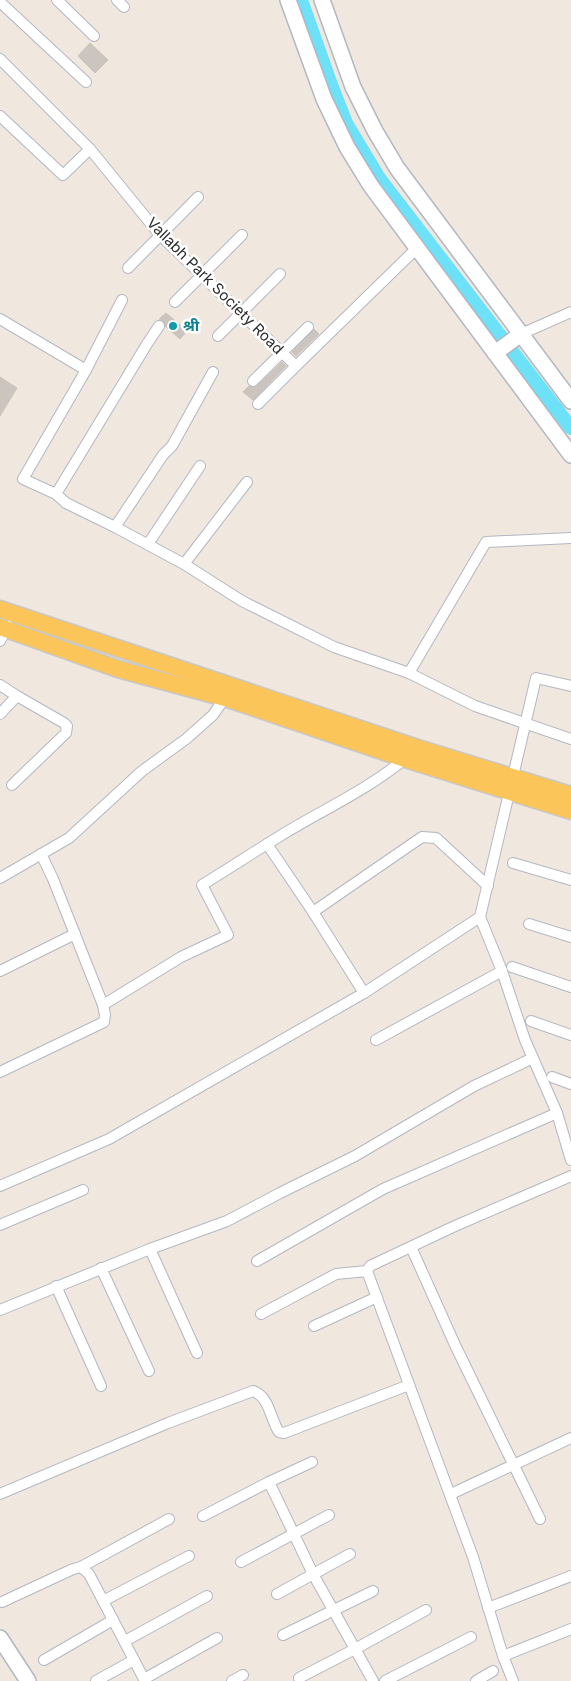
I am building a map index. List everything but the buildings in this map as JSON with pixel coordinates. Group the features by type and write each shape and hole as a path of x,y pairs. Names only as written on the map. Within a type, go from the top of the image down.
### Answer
{"main road":[{"path":"7,612 229,692 405,759 512,785 571,795"},
{"path":"2,632 118,669 229,692 418,748 512,785 571,811"}],"street":[{"path":"57,0 94,36"},
{"path":"288,0 324,99 347,147 371,186 571,455"},
{"path":"322,0 353,87 375,131 397,168 571,401"},
{"path":"0,2 86,82"},
{"name":"Vallabh Park Society Road","path":"0,59 16,73 90,150 160,235 296,366 418,248"},
{"path":"0,116 63,175 90,150"},
{"path":"128,268 198,197"},
{"path":"174,302 242,235"},
{"path":"218,336 280,274"},
{"path":"122,300 86,370 23,479 56,494 66,503 148,544 242,600 334,647 409,673 475,706 571,739"},
{"path":"496,353 520,334 571,312"},
{"path":"0,319 86,370"},
{"path":"56,494 159,326"},
{"path":"253,381 308,327"},
{"path":"258,404 296,366"},
{"path":"115,527 162,455 172,446 213,372"},
{"path":"148,544 200,466"},
{"path":"184,564 247,482"},
{"path":"409,673 486,542 571,538"},
{"path":"2,632 7,612"},
{"path":"571,686 536,678 480,917 502,971 533,1058 557,1113 571,1160"},
{"path":"0,685 67,726 66,733 12,785"},
{"path":"0,878 69,838 142,772 186,739 213,715 229,692"},
{"path":"0,714 17,696"},
{"path":"103,1005 181,957 228,935 202,886 267,844 339,804 396,767 418,748"},
{"path":"313,912 422,837 436,838 488,886"},
{"path":"267,844 364,992"},
{"path":"0,1072 104,1022 103,1005 41,854"},
{"path":"513,863 571,880"},
{"path":"0,1186 109,1139 364,992 480,917"},
{"path":"529,924 571,937"},
{"path":"0,971 75,934"},
{"path":"512,967 571,987"},
{"path":"376,1040 502,971"},
{"path":"531,1021 571,1035"},
{"path":"0,1310 150,1249 227,1222 355,1156 474,1086 533,1058"},
{"path":"552,1077 571,1084"},
{"path":"257,1261 383,1189 557,1113"},
{"path":"367,1271 370,1266 411,1246 571,1176"},
{"path":"0,1225 84,1190"},
{"path":"411,1246 456,1348 540,1519"},
{"path":"150,1249 197,1353"},
{"path":"101,1268 149,1371"},
{"path":"367,1271 451,1494 473,1557 503,1656 513,1681"},
{"path":"262,1314 336,1274 367,1271"},
{"path":"56,1286 101,1386"},
{"path":"314,1326 377,1297"},
{"path":"0,1494 168,1423 253,1391 259,1393 264,1398 276,1428 279,1432 284,1433 409,1385"},
{"path":"451,1494 571,1438"},
{"path":"203,1516 312,1462"},
{"path":"269,1482 313,1574 373,1681"},
{"path":"241,1562 329,1515"},
{"path":"2,1602 73,1569 81,1568 169,1519"},
{"path":"277,1594 350,1554"},
{"path":"103,1601 189,1556"},
{"path":"81,1568 89,1574 144,1680 217,1638"},
{"path":"488,1608 571,1576"},
{"path":"283,1635 373,1591"},
{"path":"125,1642 207,1596"},
{"path":"299,1678 426,1610"},
{"path":"44,1660 113,1620"},
{"path":"503,1656 571,1630"},
{"path":"385,1681 471,1637"},
{"path":"0,1638 28,1681"},
{"path":"96,1681 134,1660"},
{"path":"476,1681 493,1671"},
{"path":"232,1681 243,1675"}],"waterway":[{"path":"301,0 346,123 379,178 571,428"}],"place":[{"name":"श्री","path":"173,326"}]}
